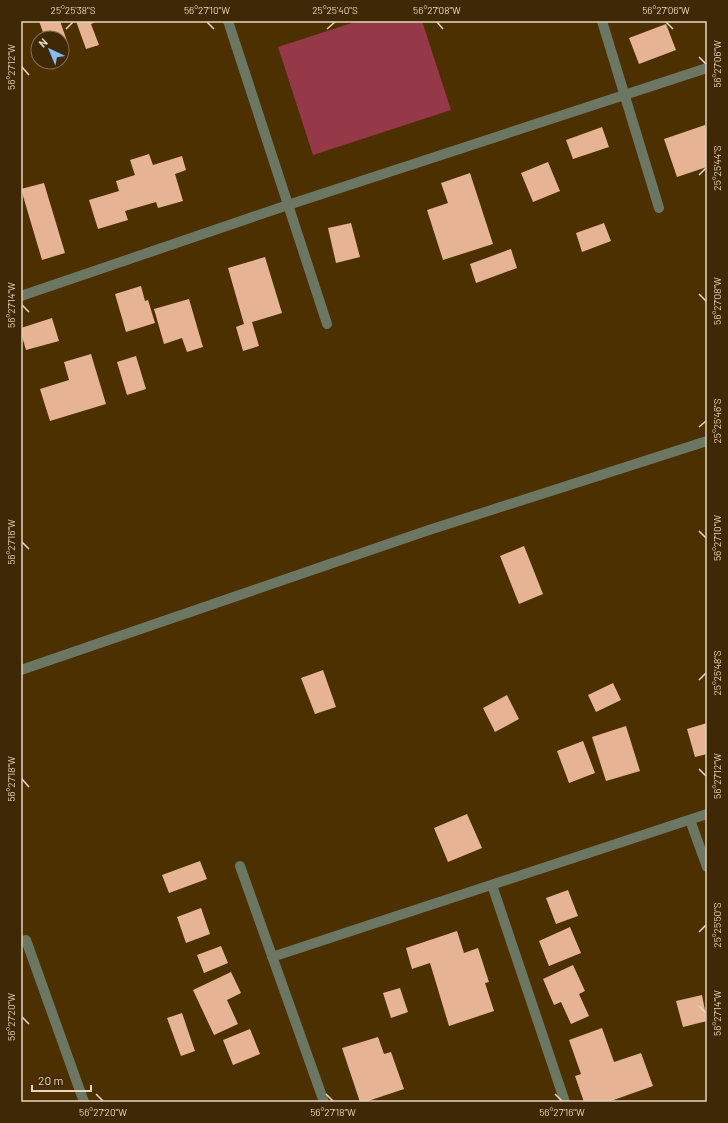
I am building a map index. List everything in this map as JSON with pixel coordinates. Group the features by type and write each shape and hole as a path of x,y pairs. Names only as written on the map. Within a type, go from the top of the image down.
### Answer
{"street":[{"path":"228,21 327,324"},
{"path":"602,21 659,208"},
{"path":"21,296 288,205 707,68"},
{"path":"21,670 429,530 707,441"},
{"path":"272,957 707,814"},
{"path":"690,820 707,867"},
{"path":"240,866 324,1102"},
{"path":"492,885 565,1102"},
{"path":"26,940 84,1102"}],"shaded area":[{"path":"358,21 422,21 451,110 313,155 278,47"}],"building":[{"path":"39,21 60,21 63,30 42,30"},
{"path":"76,21 98,21 91,24 99,45 86,49"},
{"path":"666,24 676,50 639,64 629,38"},
{"path":"705,125 707,132 707,167 677,177 664,139"},
{"path":"602,127 609,147 573,159 566,140"},
{"path":"149,154 153,165 182,156 186,170 175,174 183,201 158,208 156,202 125,211 128,220 98,229 89,200 119,191 116,181 135,175 130,160"},
{"path":"548,162 560,191 533,202 521,173"},
{"path":"470,173 493,244 443,260 427,210 448,203 441,183"},
{"path":"44,183 65,253 42,260 21,189"},
{"path":"351,223 360,257 336,263 328,228"},
{"path":"604,223 611,241 582,252 576,233"},
{"path":"511,249 517,268 476,283 470,264"},
{"path":"265,257 282,313 252,322 259,346 243,351 236,327 244,324 228,268"},
{"path":"141,286 145,301 148,300 155,323 126,332 115,294"},
{"path":"189,299 203,347 187,352 182,338 164,344 154,309"},
{"path":"52,318 59,341 26,350 21,328"},
{"path":"91,354 106,404 50,421 40,389 69,380 64,362"},
{"path":"136,356 146,389 127,395 117,362"},
{"path":"524,546 543,594 519,604 500,556"},
{"path":"323,670 336,707 315,714 301,678"},
{"path":"613,683 621,700 596,712 588,695"},
{"path":"507,695 519,719 495,732 483,708"},
{"path":"707,723 707,754 695,757 687,729"},
{"path":"626,726 640,771 606,781 592,737"},
{"path":"583,741 595,773 569,783 557,751"},
{"path":"467,814 482,848 448,862 434,828"},
{"path":"200,861 207,879 169,893 162,875"},
{"path":"568,890 578,916 556,924 546,898"},
{"path":"201,908 210,934 186,943 177,917"},
{"path":"570,927 581,953 549,966 539,941"},
{"path":"457,931 464,953 478,948 489,982 485,983 494,1011 449,1026 430,963 412,969 406,948"},
{"path":"221,946 228,963 204,973 197,955"},
{"path":"573,965 585,991 579,994 589,1016 571,1024 561,1002 554,1005 543,979"},
{"path":"231,972 241,993 227,1000 238,1024 214,1035 193,990"},
{"path":"400,988 408,1012 391,1018 383,993"},
{"path":"702,995 707,1021 683,1027 676,1001"},
{"path":"182,1013 195,1051 181,1056 167,1018"},
{"path":"602,1028 614,1062 641,1053 653,1086 608,1102 584,1102 575,1076 581,1074 569,1040"},
{"path":"250,1029 260,1054 233,1065 223,1040"},
{"path":"378,1037 384,1054 391,1052 404,1089 365,1102 360,1102 342,1048"}]}
